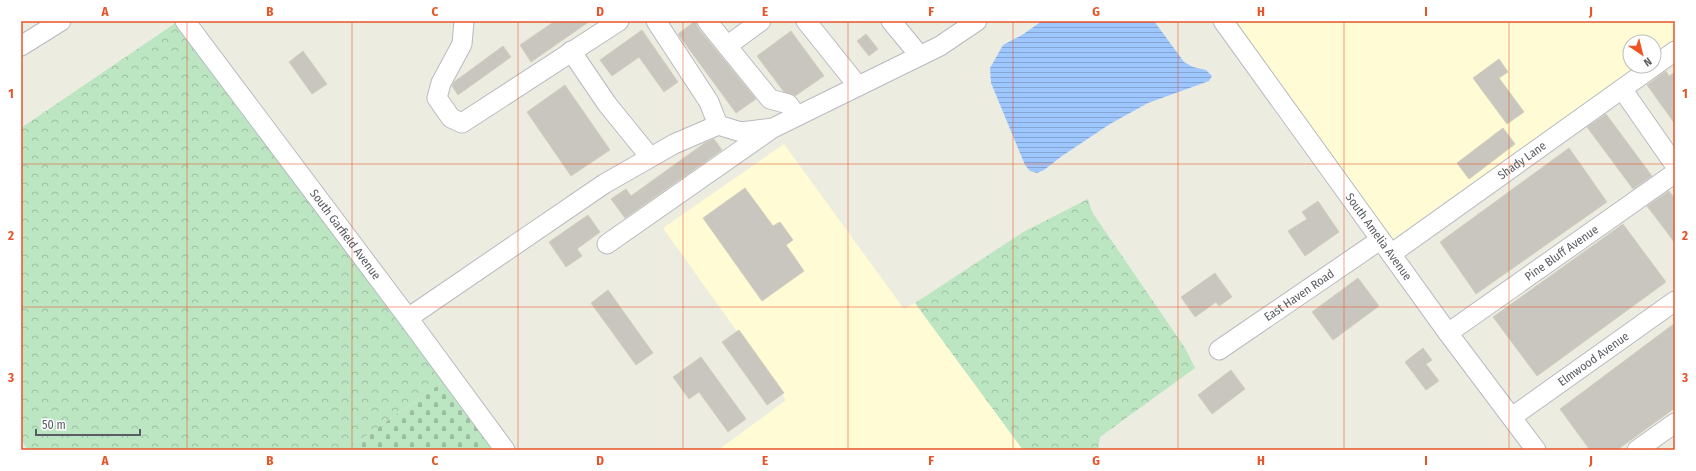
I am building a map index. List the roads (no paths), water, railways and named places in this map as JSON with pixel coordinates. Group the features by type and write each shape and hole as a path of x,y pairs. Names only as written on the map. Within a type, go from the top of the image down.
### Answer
{"street":[{"path":"21,46 61,21"},
{"name":"South Garfield Avenue","path":"185,21 505,450"},
{"path":"464,21 462,44 441,83 437,98 451,118 462,124 571,51 619,21"},
{"path":"707,21 770,100 788,104 797,116"},
{"path":"727,46 761,21"},
{"path":"806,21 858,86"},
{"path":"891,21 920,56"},
{"path":"607,244 773,128 940,46 955,27 977,21"},
{"name":"South Amelia Avenue","path":"1224,21 1448,333 1536,450"},
{"path":"660,23 709,102 718,125"},
{"path":"571,51 607,104 650,158"},
{"name":"Shady Lane","path":"1662,60 1675,51"},
{"name":"Shady Lane","path":"1386,247 1643,74"},
{"path":"1622,89 1675,165"},
{"path":"408,318 604,184 674,144 718,125 742,132 773,128"},
{"name":"Pine Bluff Avenue","path":"1448,333 1675,173"},
{"name":"East Haven Road","path":"1219,350 1386,247"},
{"name":"Elmwood Avenue","path":"1512,417 1675,301"},
{"path":"1637,450 1675,423"}],"water":[{"path":"1042,21 1154,21 1184,62 1193,67 1206,70 1212,76 1209,81 1148,103 1110,124 1044,170 1037,173 1030,171 1025,165 991,83 990,68 1003,45 1022,35"}]}
